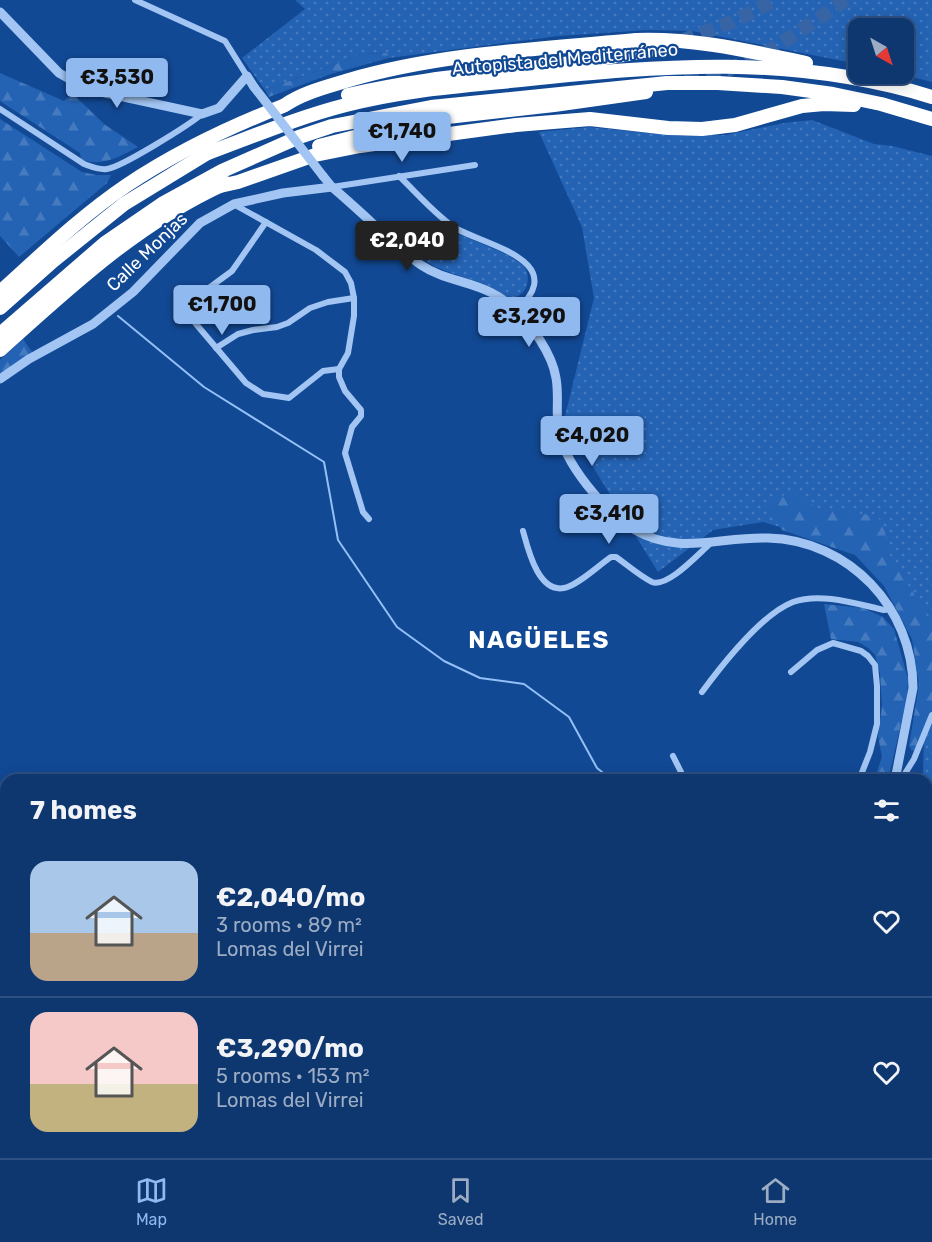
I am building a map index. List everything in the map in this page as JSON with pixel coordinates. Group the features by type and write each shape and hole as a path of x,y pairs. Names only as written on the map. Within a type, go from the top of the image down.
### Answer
{"highway":[{"path":"285,105 298,96 343,82 426,63 636,40 694,41 848,71"},
{"path":"0,308 53,261 124,204 208,153 228,138 259,124 377,88 610,58 654,49"},
{"name":"Autopista del Mediterráneo","path":"208,153 264,131 347,104 447,88 613,70 700,66 772,67 849,77 932,97"},
{"path":"0,292 80,221 128,184 174,156 222,132 285,105 367,83 413,76 434,79"},
{"name":"Autopista del Mediterráneo","path":"278,148 299,137 332,126 369,118 431,107 614,87 718,83 782,87 881,104 932,119"},
{"path":"888,84 893,87"},
{"path":"0,334 105,243 162,204 222,171 278,148 412,120 605,99 665,85"},
{"path":"219,186 238,182 315,155 348,148 516,125 590,119 668,128 702,129 735,125 802,106 845,104 894,109"},
{"path":"0,350 116,250 181,206 219,186 310,149 412,120"}],"street":[{"path":"135,0 225,41 254,87 332,188 418,263 445,278 491,292 516,311 538,338 556,377 558,430 567,455 587,485 613,514 635,530 657,541 695,545 768,538 800,543 825,551 853,567 882,596 906,638 913,675 913,688 896,774"},
{"path":"0,12 59,73 87,89 202,114"},
{"path":"0,109 84,164 108,169 123,163 202,114 219,108 247,76"},
{"path":"332,188 475,165"},
{"path":"399,176 455,228 520,257 530,267 534,286 527,300 516,311"},
{"name":"Calle Monjas","path":"0,379 29,359 93,324 133,292 200,223 234,204 283,194 332,188"},
{"path":"234,204 316,250 345,272 351,283 354,316 348,353 339,369 339,377 345,391 361,410 361,416 352,427 345,453 363,512 369,519"},
{"path":"266,222 232,271 200,293 192,302 190,315 195,324 246,383 263,394 289,398 323,371 339,369"},
{"path":"216,348 238,334 277,327 288,323 310,308 328,302 354,298"},
{"path":"523,531 534,567 540,577 554,588 565,589 611,557 616,557 652,582 661,583 670,579 711,542"},
{"path":"702,692 739,647 773,613 794,602 819,599 846,601 884,610 891,609"},
{"path":"791,672 817,650 833,643 861,651 875,665 877,724 861,774"},
{"path":"905,774 914,759 932,715"},
{"path":"901,752 914,759"},
{"path":"673,756 682,774"}],"green space":[{"path":"295,0 932,0 932,82 914,78 914,18 848,18 848,62 692,31 647,30 559,36 389,58 387,53 363,54 265,90 242,58 305,9"},
{"path":"387,53 389,58 331,74 269,97 265,90 363,54"},
{"path":"0,73 64,101 72,93 104,124 138,147 103,162 81,159 80,153 0,101"},
{"path":"0,119 82,172 111,175 107,183 19,257 0,236"},
{"path":"812,120 874,144 932,156 932,774 922,774 927,637 872,555 763,522 713,530 658,572 564,420 594,298 582,227 539,132 589,127 679,136 725,135 784,123"},
{"path":"449,230 501,252 520,263 525,268 528,277 523,292 508,299 500,292 480,282 447,272 427,262"},
{"path":"23,339 32,352 0,374 0,360"},
{"path":"793,492 817,508 878,516 885,532 889,553 932,624 932,706 916,749 912,751 909,746 919,685 912,639 884,586 855,555 782,530 764,503"},
{"path":"824,604 863,608 883,617 894,629 908,679 907,698 889,774 876,774 882,757 878,736 882,706 880,673 875,655 858,642 831,639"}],"waterway":[{"path":"118,316 204,387 324,462 338,540 397,627 444,661 480,678 524,684 569,717 597,768 604,774"}],"tunnel":[{"path":"681,41 732,22 775,0"},
{"path":"686,81 729,69 771,50 846,0"}],"district":[{"name":"NAGÜELES","path":"539,640"}]}
